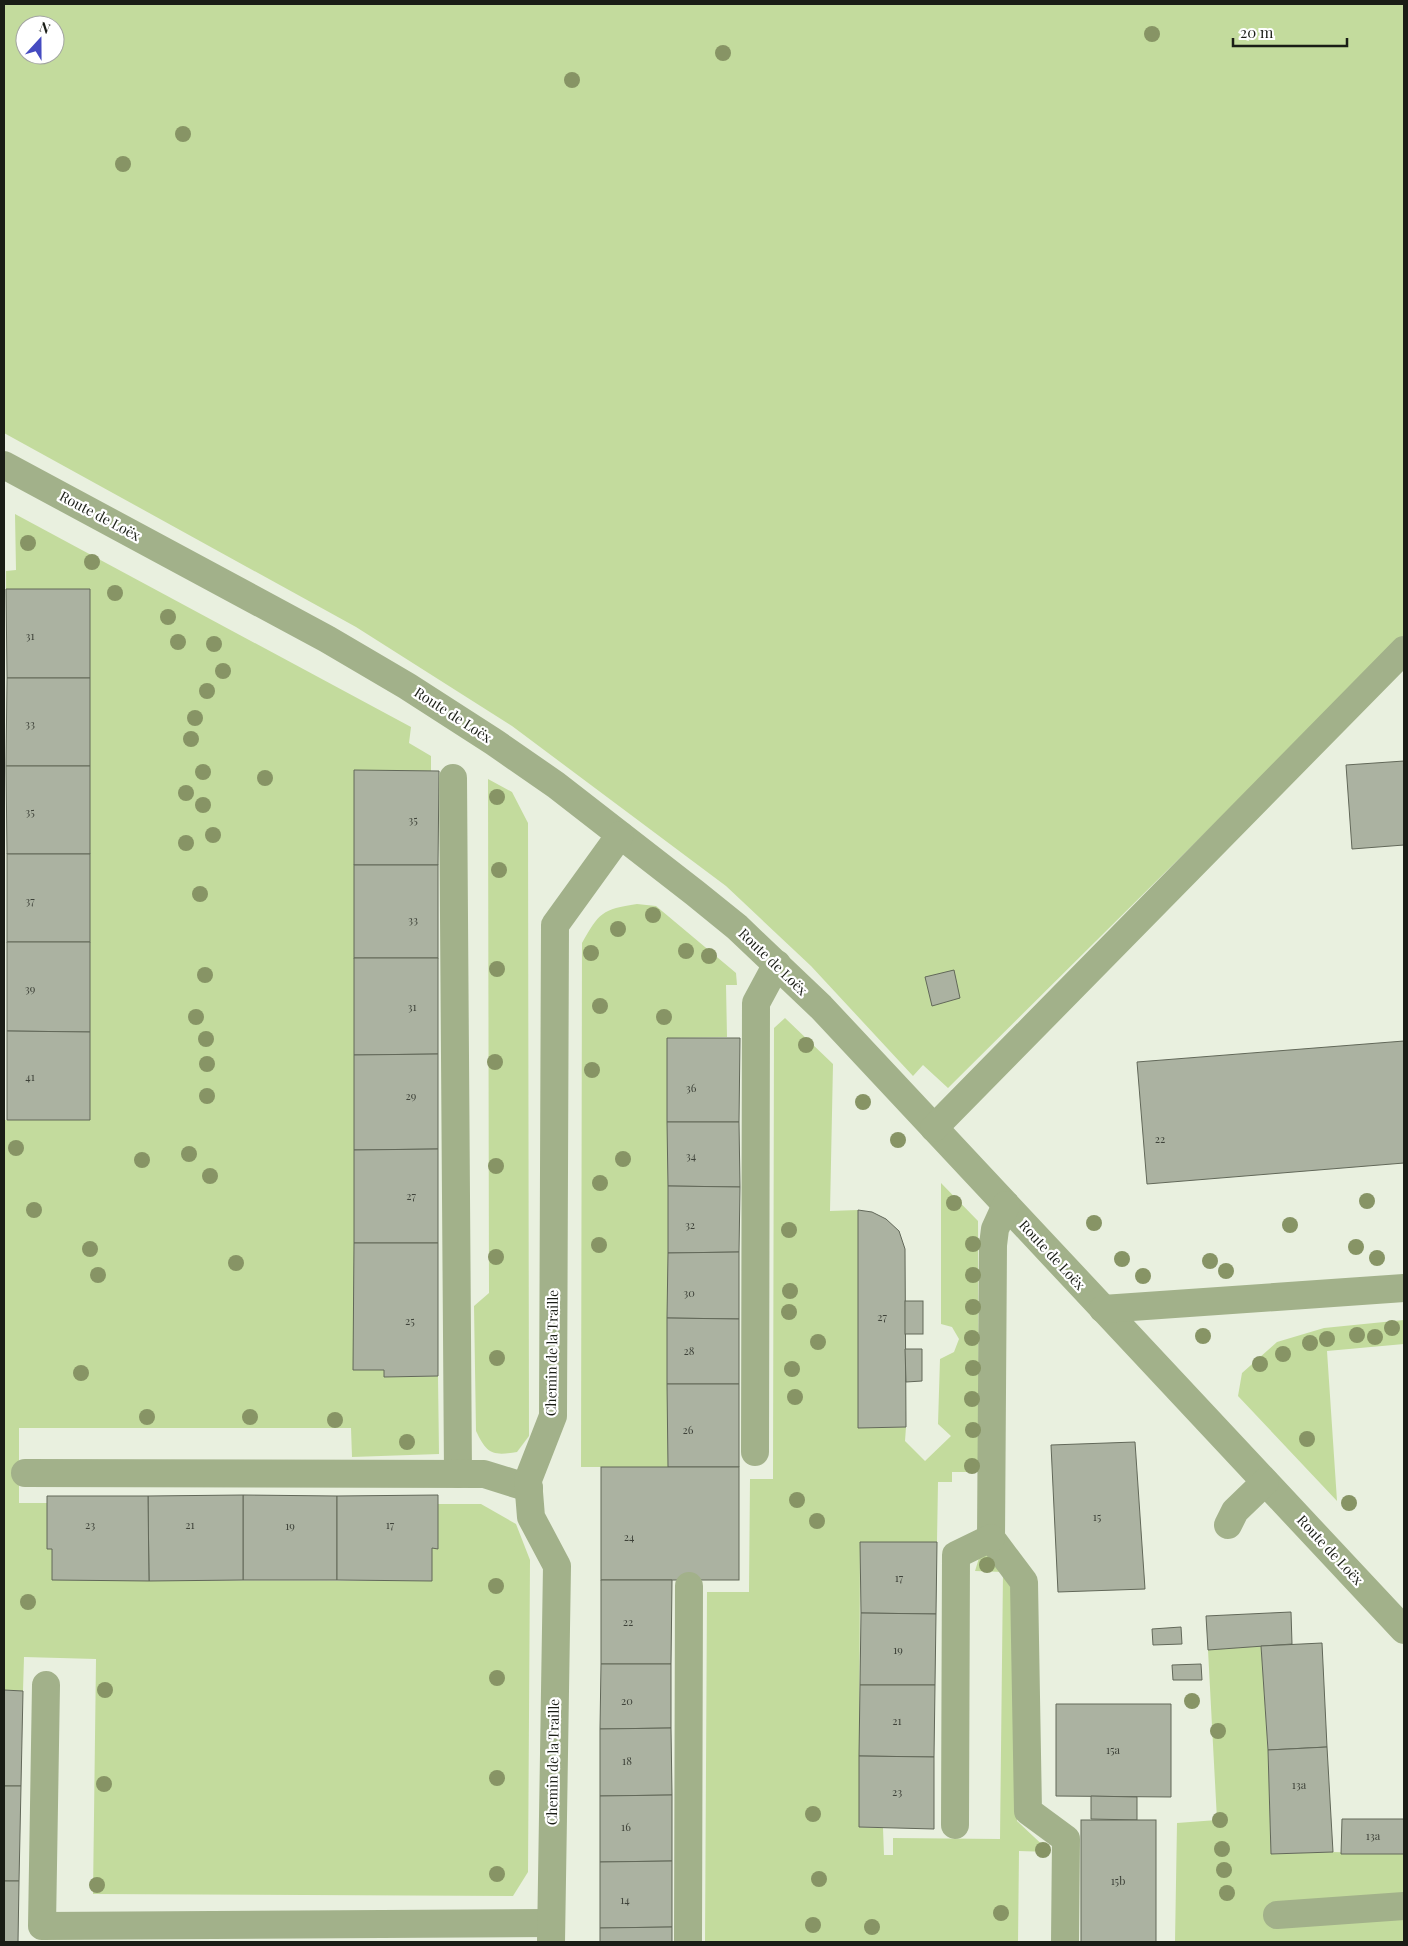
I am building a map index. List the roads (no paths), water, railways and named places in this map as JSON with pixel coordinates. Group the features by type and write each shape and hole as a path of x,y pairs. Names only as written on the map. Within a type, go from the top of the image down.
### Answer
{"street":[{"name":"Route de Loëx","path":"4,464 327,639 407,686 556,785 737,927 821,1007 1404,1630"},
{"path":"934,1128 1404,650"},
{"path":"453,778 458,1474"},
{"name":"Chemin de la Traille","path":"551,1933 557,1566 531,1517 528,1480 554,1416 555,925 620,834"},
{"path":"755,1452 756,1003 777,964"},
{"path":"1006,1205 995,1229 993,1245 991,1538 1024,1582 1028,1811 1066,1839 1065,1942"},
{"path":"1103,1309 1404,1288"},
{"path":"25,1473 484,1474 529,1488"},
{"path":"1228,1525 1235,1511 1265,1482"},
{"path":"955,1825 956,1556 991,1538"},
{"path":"688,1942 690,1586"},
{"path":"46,1684 42,1934 551,1933"},
{"path":"1277,1915 1404,1906"}]}
